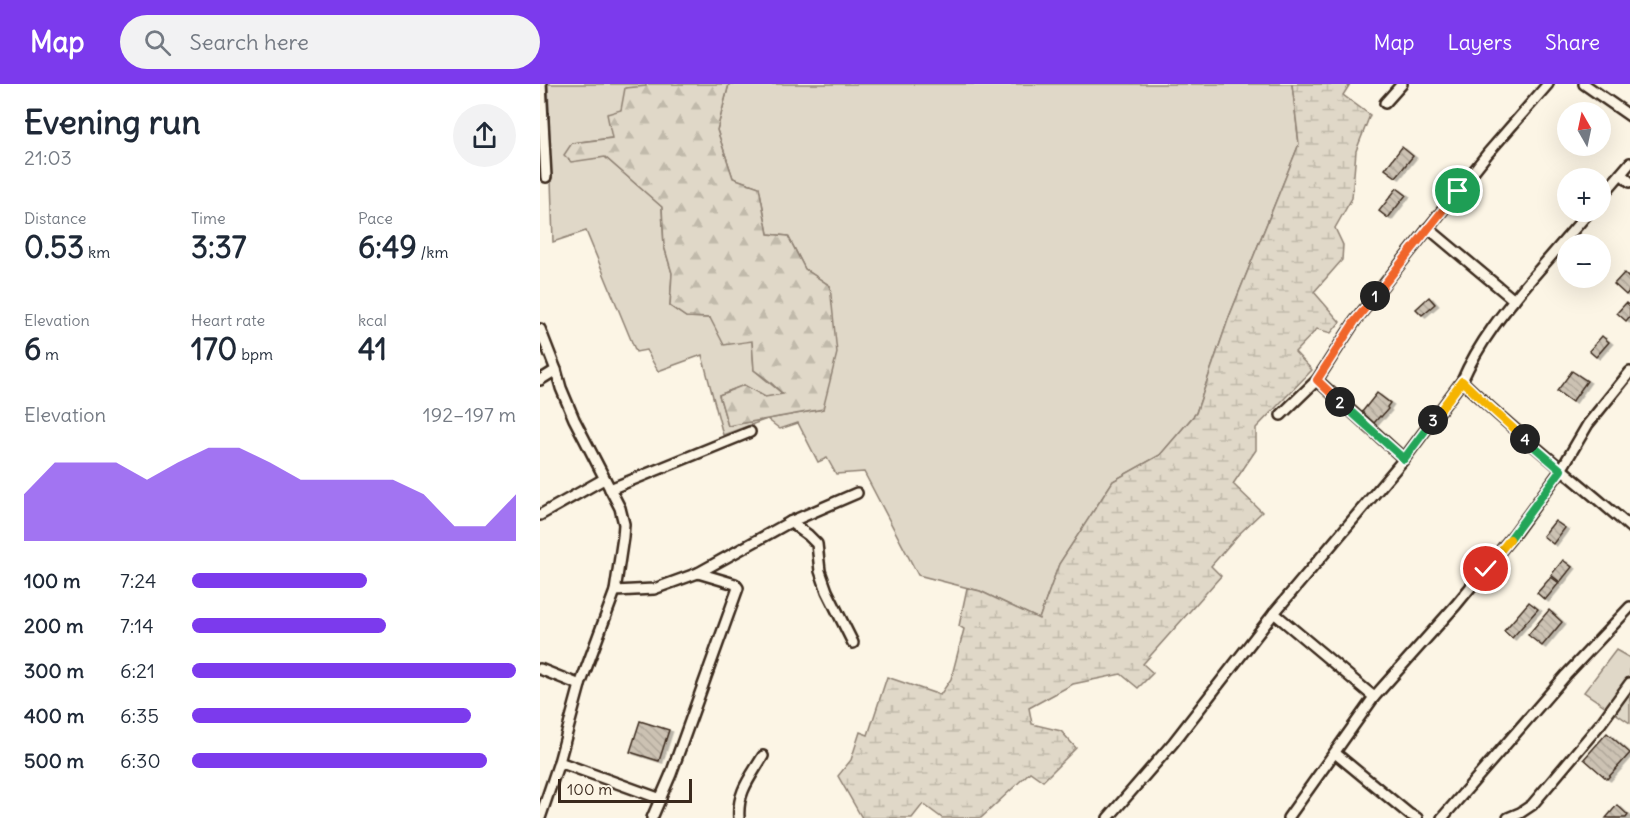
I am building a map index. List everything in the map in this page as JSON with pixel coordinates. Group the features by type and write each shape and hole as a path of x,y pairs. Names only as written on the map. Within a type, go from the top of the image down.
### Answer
{"street":[{"path":"541,84 546,177"},
{"path":"1385,104 1402,84"},
{"path":"1281,416 1317,380 1355,321 1488,153 1548,84"},
{"path":"1584,84 1630,116"},
{"path":"1611,185 1630,163"},
{"path":"1621,174 1630,182"},
{"path":"1108,818 1173,743 1274,614 1404,459 1462,381 1483,340 1580,222"},
{"path":"1428,228 1514,300"},
{"path":"540,329 561,388 620,508 624,524 615,591 580,685 559,762 540,818"},
{"path":"540,380 556,370"},
{"path":"1288,818 1374,697 1456,605 1515,533 1561,470 1588,424 1630,372"},
{"path":"1317,380 1404,459"},
{"path":"1462,381 1561,470 1630,527"},
{"path":"610,489 750,432"},
{"path":"540,515 604,478"},
{"path":"615,591 654,589 698,573 790,522 857,493"},
{"path":"790,522 817,544 820,571 827,591 853,643"},
{"path":"652,818 738,588 735,584 698,573"},
{"path":"1442,818 1566,675 1630,607"},
{"path":"1274,614 1374,697"},
{"path":"540,669 580,685"},
{"path":"1508,818 1521,813 1532,804 1601,723 1630,683"},
{"path":"1335,753 1409,814 1417,818"},
{"path":"739,818 741,794 762,756"},
{"path":"559,762 661,799"}],"green space":[{"path":"548,84 646,84 621,110 612,138 572,143 571,161 605,157 662,207 664,246 672,273 670,306 686,317 710,318 752,340 754,370 784,395 765,397 744,385 719,395 728,426 767,419 723,435 702,355 658,371 646,350 636,352 586,231 553,242"},
{"path":"646,84 729,84 717,130 733,178 759,187 768,234 788,236 805,269 830,286 837,353 823,409 728,426 719,395 744,385 765,397 783,394 754,370 752,341 724,345 710,318 686,317 670,306 672,273 664,246 662,207 605,157 571,162 564,155 572,143 612,138 607,114 621,110 625,88 646,86"},
{"path":"729,84 1292,84 1299,144 1229,317 1196,413 1160,455 1113,481 1059,564 1039,619 980,591 918,575 864,472 836,474 827,458 818,462 798,423 780,429 767,419 823,409 830,286 805,269 788,236 768,234 759,187 733,178 717,130"},
{"path":"1292,84 1350,84 1343,95 1370,115 1356,151 1352,198 1335,228 1343,245 1342,260 1314,292 1340,322 1331,333 1317,329 1295,352 1312,370 1256,428 1256,450 1233,484 1262,512 1211,566 1221,576 1143,664 1153,673 1138,688 1121,674 1073,684 1029,708 1032,724 1061,731 1076,748 1043,781 1030,772 981,818 942,818 923,804 912,818 862,818 838,776 851,760 860,732 868,735 887,677 940,695 951,679 964,629 959,626 967,588 980,591 1039,619 1059,564 1113,481 1160,455 1196,413 1229,317 1299,144"},
{"path":"1616,650 1630,658 1630,723 1584,692"}],"building":[{"path":"1402,147 1413,156 1396,177 1385,169"},
{"path":"1397,188 1406,195 1388,218 1379,211"},
{"path":"1624,273 1630,279 1630,290 1626,295 1614,284"},
{"path":"1429,297 1435,304 1422,315 1416,309"},
{"path":"1626,303 1630,306 1630,316 1626,321 1617,313"},
{"path":"1602,336 1609,342 1596,357 1589,351"},
{"path":"1572,371 1587,381 1572,402 1557,391"},
{"path":"1377,393 1390,403 1388,409 1374,423 1362,412"},
{"path":"1555,521 1565,528 1553,544 1543,536"},
{"path":"1563,560 1572,567 1560,582 1551,575"},
{"path":"1551,577 1559,583 1545,600 1537,593"},
{"path":"1529,602 1538,609 1512,638 1504,631"},
{"path":"1549,610 1562,622 1542,646 1528,635"},
{"path":"640,721 669,730 659,761 630,752"},
{"path":"1607,733 1630,753 1607,779 1584,759"},
{"path":"1617,805 1628,815 1626,818 1606,818"}],"route":[{"path":"1458,191 1355,321 1317,380 1404,459 1462,381 1561,470 1486,569"}]}
